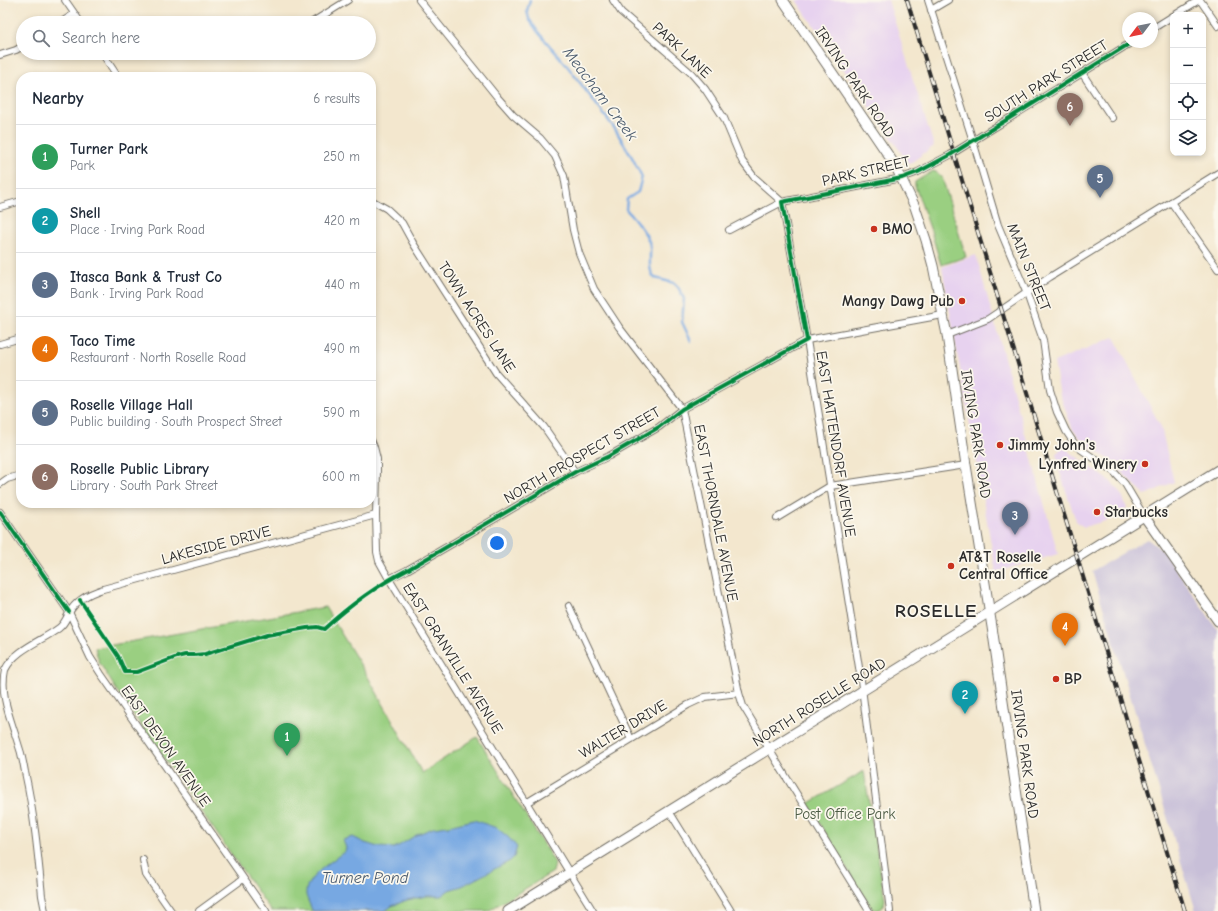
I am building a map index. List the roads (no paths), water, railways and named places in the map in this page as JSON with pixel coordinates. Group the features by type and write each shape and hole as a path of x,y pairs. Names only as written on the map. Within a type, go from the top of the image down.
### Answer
{"main road":[{"name":"IRVING PARK ROAD","path":"783,0 895,165 915,207 926,240 933,266 947,335 1034,911"},
{"name":"NORTH ROSELLE ROAD","path":"508,911 1218,470"},
{"path":"1144,516 1218,621"}],"street":[{"path":"65,0 74,14 71,16"},
{"path":"322,16 348,0"},
{"name":"EAST THORNDALE AVENUE","path":"419,0 498,98 513,115 543,141 555,156 564,176 572,230 579,253 594,289 619,327 682,409 739,693 743,706 869,911"},
{"name":"PARK LANE","path":"613,0 621,12 691,74 705,89 724,118 742,161 754,178 782,202"},
{"name":"MAIN STREET","path":"928,0 998,225 1027,294 1043,340 1050,390 1057,412 1066,431 1076,446 1114,472 1125,484 1144,516"},
{"path":"931,10 948,0"},
{"path":"1180,12 1200,0 1218,26"},
{"path":"1158,26 1170,19"},
{"name":"SOUTH PARK STREET","path":"973,141 1122,48"},
{"path":"0,55 16,50"},
{"path":"107,60 115,72"},
{"path":"1082,73 1112,118"},
{"name":"PARK STREET","path":"729,230 782,202 902,178 918,172 973,141"},
{"path":"947,335 988,319 1050,277 1218,173"},
{"name":"EAST HATTENDORF AVENUE","path":"782,202 807,340 862,691 890,911"},
{"path":"1171,202 1218,269"},
{"path":"0,207 16,203"},
{"name":"TOWN ACRES LANE","path":"376,203 387,209 402,223 413,243 496,373 544,427 575,472"},
{"name":"NORTH PROSPECT STREET","path":"389,579 575,472 609,456 653,431 682,409 807,340 943,315"},
{"path":"0,344 16,339"},
{"name":"EAST GRANVILLE AVENUE","path":"376,455 378,471 376,515 377,552 379,561 593,911"},
{"path":"777,518 830,486 966,465"},
{"path":"0,484 7,479 16,476"},
{"name":"EAST DEVON AVENUE","path":"0,512 69,612 90,657 100,674 266,911"},
{"name":"LAKESIDE DRIVE","path":"46,911 42,896 31,798 22,756 1,700 1,682 4,671 10,662 18,654 60,627 66,621 69,612 80,600 90,593 376,515"},
{"path":"569,606 631,739"},
{"name":"WALTER DRIVE","path":"526,803 695,701 714,696 739,693"},
{"path":"669,811 731,911"},
{"path":"144,860 146,875 172,911"},
{"path":"199,911 243,879"}],"water":[{"name":"Turner Pond","path":"474,820 497,828 517,847 514,857 510,861 462,886 449,890 441,896 427,896 407,900 392,906 385,911 312,910 306,895 307,888 314,876 320,870 345,851 346,848 343,840 353,837 378,847 394,848 418,834 433,828"}],"waterway":[{"name":"Meacham Creek","path":"530,0 527,11 529,19 615,129 642,177 638,192 627,199 626,209 647,236 650,246 650,267 653,275 655,278 674,283 678,287 684,299 682,322 691,341"}],"railway":[{"path":"907,0 1185,911"}],"place":[{"name":"Roselle Public Library","path":"1070,126"},
{"name":"Roselle Village Hall","path":"1100,198"},
{"name":"BMO","path":"874,229"},
{"name":"Mangy Dawg Pub","path":"962,301"},
{"name":"Jimmy John's","path":"1000,445"},
{"name":"Lynfred Winery","path":"1145,464"},
{"name":"Starbucks","path":"1097,512"},
{"name":"Itasca Bank & Trust Co","path":"1015,535"},
{"name":"AT&T Roselle Central Office","path":"951,566"},
{"name":"Taco Time","path":"1065,646"},
{"name":"BP","path":"1056,679"},
{"name":"Shell","path":"965,714"},
{"name":"Turner Park","path":"287,756"}],"district":[{"name":"ROSELLE","path":"936,611"}],"park label":[{"name":"Post Office Park","path":"845,814"}]}
